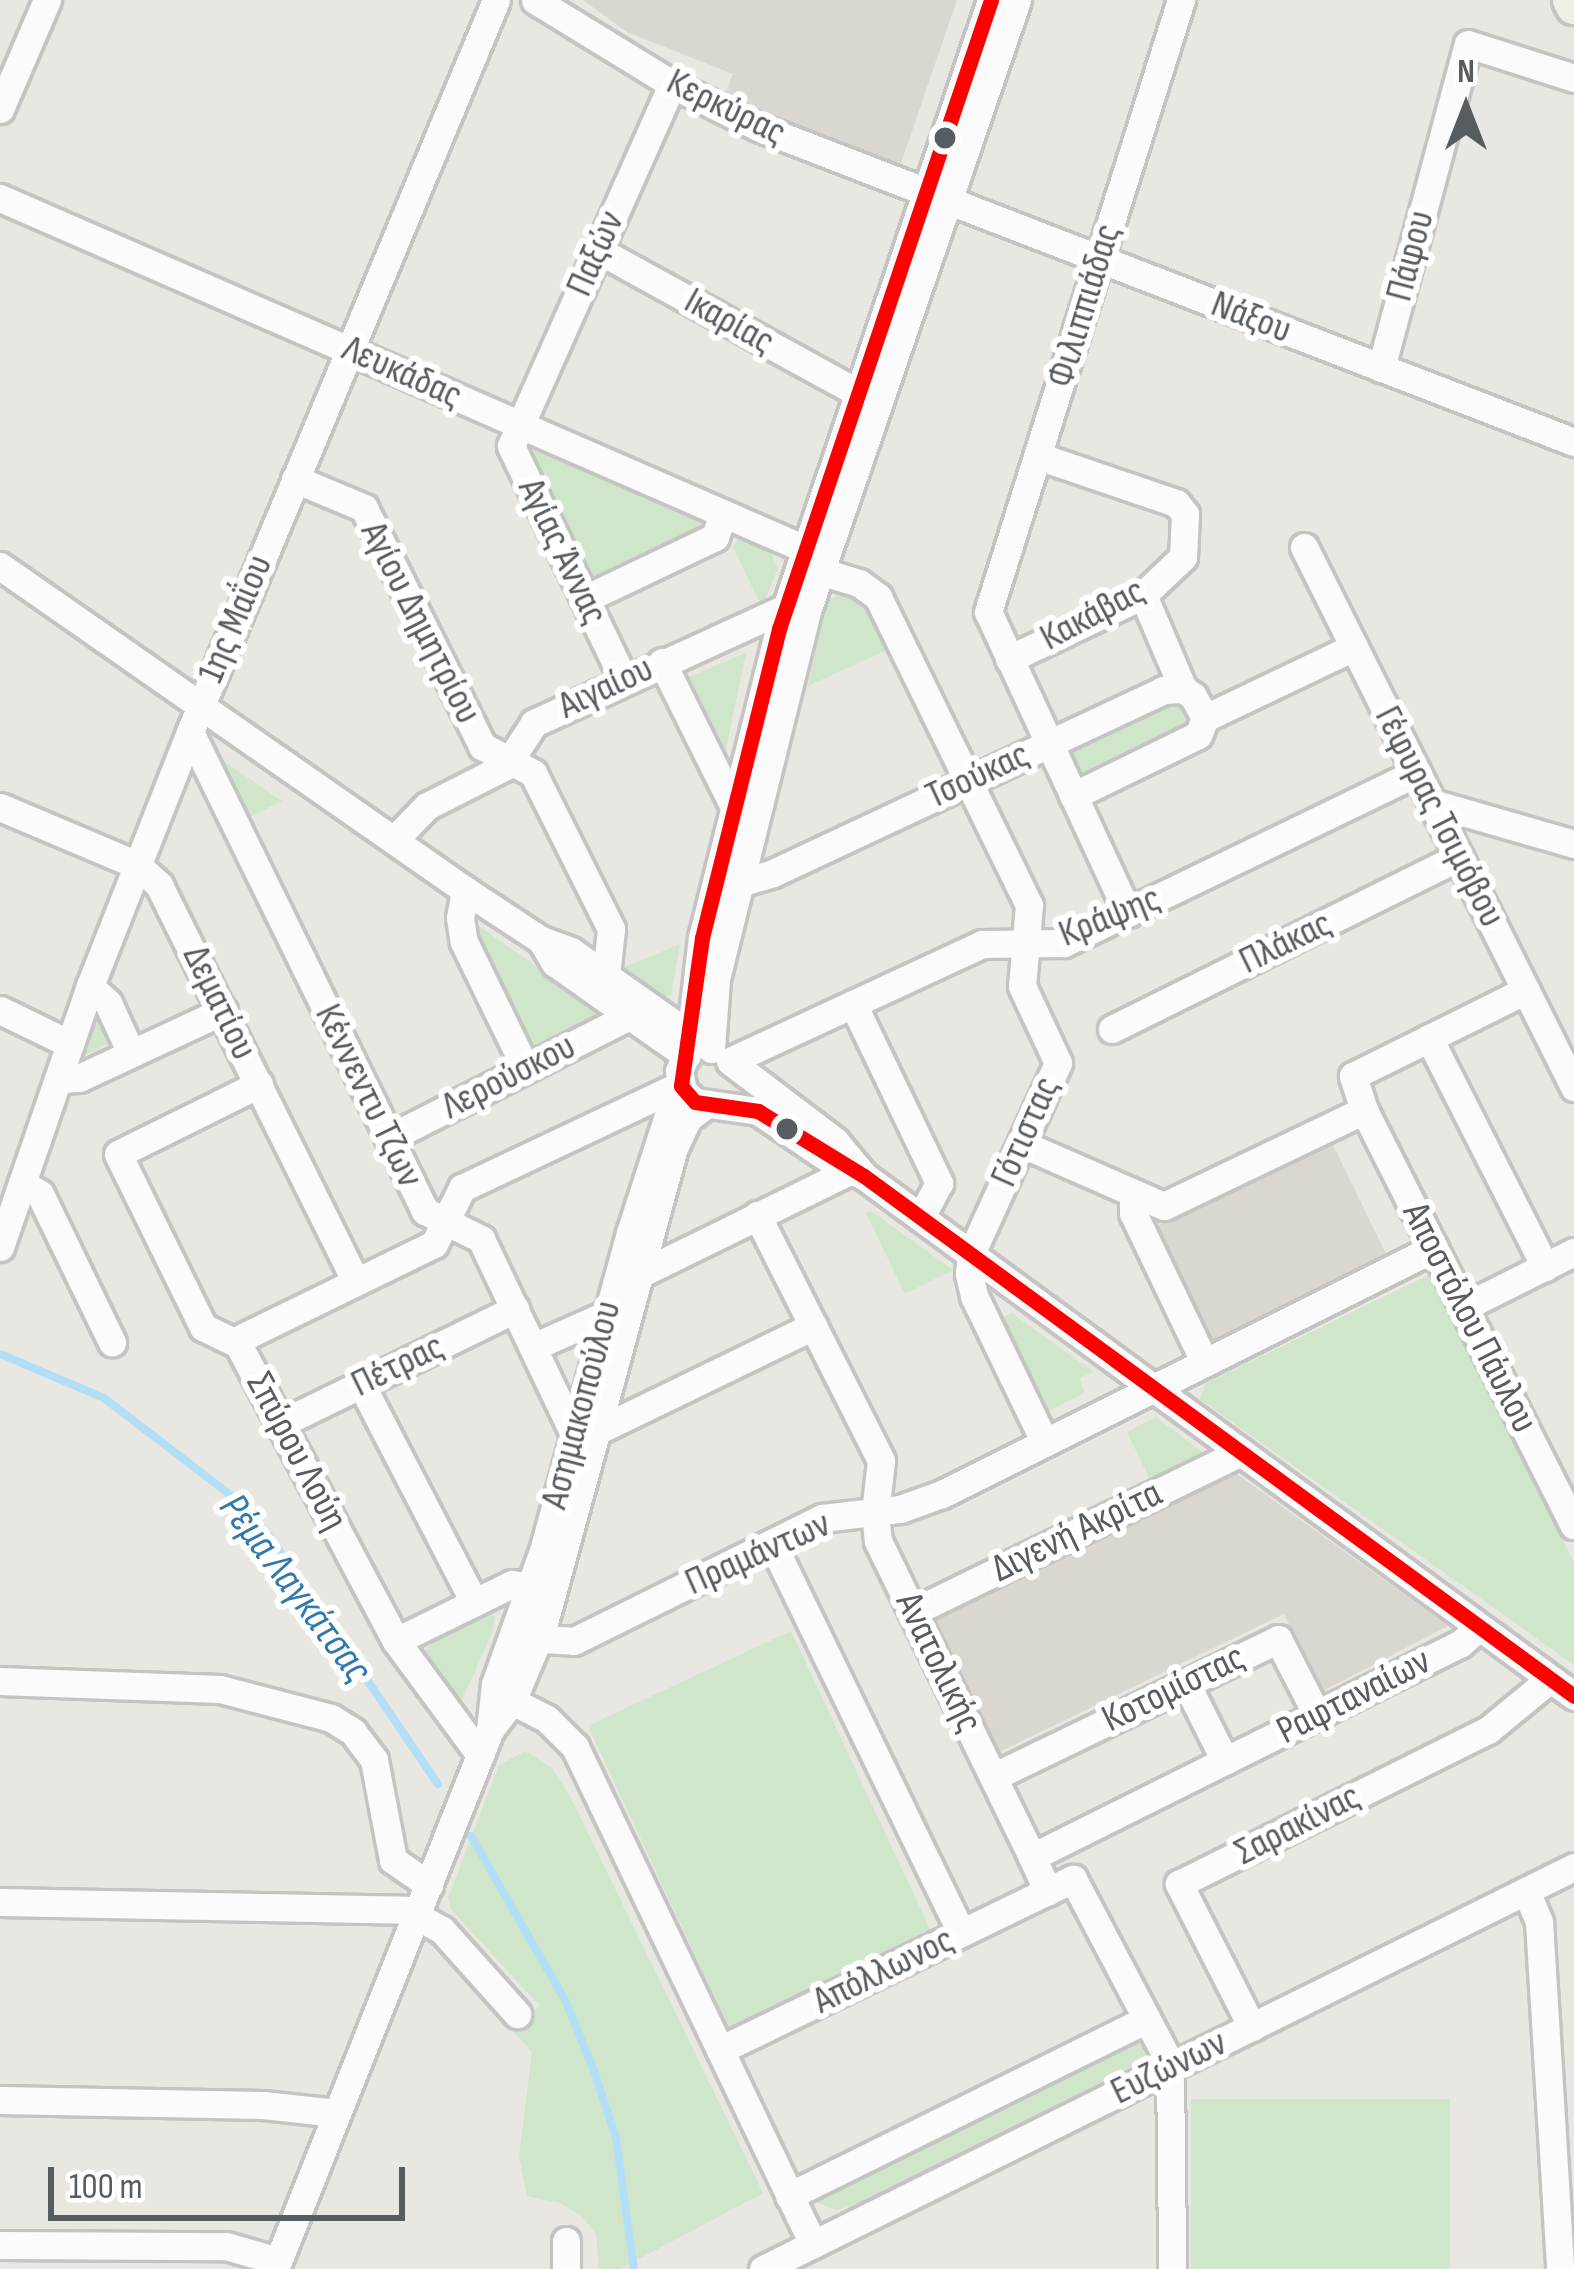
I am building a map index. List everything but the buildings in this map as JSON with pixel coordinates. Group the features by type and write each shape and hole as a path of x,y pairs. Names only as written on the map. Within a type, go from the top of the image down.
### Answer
{"street":[{"path":"0,109 47,0"},
{"name":"1ης Μαΐου","path":"0,1247 90,986 195,719 496,0"},
{"name":"Κερκύρας","path":"535,0 672,84 758,127 937,198"},
{"path":"704,1071 699,953 785,608 813,559 937,198 991,0"},
{"path":"704,1071 716,979 813,559 860,394 1017,0"},
{"name":"Φιλιππιάδας","path":"1010,659 988,613 1181,0"},
{"name":"Πάφου","path":"1381,368 1468,44 1574,78"},
{"name":"Παξών","path":"520,425 672,84"},
{"name":"Λευκάδας","path":"0,198 723,513 860,583 878,597 969,781"},
{"name":"Νάξου","path":"937,198 1574,442"},
{"name":"Ικαρίας","path":"598,250 860,394"},
{"name":"Αγίας Άννας","path":"520,425 512,448 624,680"},
{"name":"Κακάβας","path":"1010,659 1143,596 1183,557 1185,514 1175,503 1038,456"},
{"name":"Αγίου Δημητρίου","path":"295,479 364,508 482,746 533,773 611,929 606,976"},
{"path":"585,599 715,537 723,513"},
{"name":"Γέφυρας Τσιμόβου","path":"1304,548 1574,1087"},
{"path":"0,566 195,719 394,840 541,940 564,947 606,976 704,1071 835,1141 856,1173"},
{"path":"1143,596 1183,689 1205,718"},
{"name":"Αιγαίου","path":"394,840 427,806 509,762 534,723 785,608"},
{"name":"Τσούκας","path":"1073,796 1188,741 1203,730 1205,718 1354,647"},
{"path":"1010,659 1128,913"},
{"path":"662,662 734,808"},
{"name":"Τσούκας","path":"739,883 772,873 1163,690 1183,689"},
{"name":"Κέννεντυ Τζων","path":"195,719 424,1211 481,1239 533,1347 587,1431"},
{"name":"Κράψης","path":"235,1341 434,1244 462,1188 704,1071 982,944 1064,943 1417,772"},
{"name":"Γότιστας","path":"969,781 1028,904 1022,986 1058,1064 970,1254"},
{"path":"1432,802 1574,844"},
{"name":"Δεματίου","path":"0,807 137,865 166,897 356,1282"},
{"name":"Πλάκας","path":"1112,1029 1460,856"},
{"path":"465,890 460,918 464,942 526,1069"},
{"path":"541,940 555,963 758,1111 921,1217 1574,1696"},
{"path":"90,986 108,1003 131,1054"},
{"path":"1022,1144 1163,1206 1364,1110 1353,1076 1526,990"},
{"path":"853,1004 938,1180 938,1192 921,1217"},
{"path":"0,1010 70,1044"},
{"path":"58,1079 73,1080 223,1011"},
{"name":"Λερούσκου","path":"389,1138 629,1016"},
{"path":"1429,1038 1545,1267"},
{"name":"Ασημακοπούλου","path":"276,2265 485,1742 495,1684 641,1273 677,1140 692,1114 704,1071"},
{"name":"Ασημακοπούλου","path":"485,1742 512,1701 539,1639 587,1431 608,1313 704,1071"},
{"name":"Σπύρου Λούη","path":"259,1084 118,1154 200,1322 211,1334 235,1341 396,1641 485,1742"},
{"name":"Αποστόλου Πάυλου","path":"1364,1110 1574,1525"},
{"path":"641,1273 856,1173"},
{"path":"22,1183 40,1194 112,1342"},
{"path":"1132,1194 1133,1214 1204,1361"},
{"name":"Ανατολικής","path":"757,1216 881,1461 875,1513 878,1541 1048,1891"},
{"name":"Πραμάντων","path":"539,1639 574,1641 831,1515 875,1513 924,1502 1434,1248"},
{"path":"1464,1307 1574,1252"},
{"path":"970,1254 974,1296 1044,1441"},
{"name":"Πέτρας","path":"280,1424 515,1309"},
{"path":"533,1347 608,1313"},
{"path":"587,1431 813,1326"},
{"path":"362,1384 474,1602"},
{"name":"Διγενή Ακρίτα","path":"913,1612 1241,1452"},
{"path":"772,1543 961,1933"},
{"path":"396,1641 512,1584 532,1587"},
{"name":"Ραφταναίων","path":"1032,1857 1460,1644 1479,1627"},
{"name":"Κοτομίστας","path":"993,1777 1278,1639 1317,1715"},
{"name":"Σαρακίνας","path":"1252,2027 1179,1884 1488,1730 1550,1679"},
{"path":"0,1681 220,1689 331,1718 353,1732 377,1766 393,1860 434,1873"},
{"path":"1186,1684 1225,1761"},
{"path":"512,1701 547,1719 574,1748 813,2244"},
{"name":"Ευζώνων","path":"764,2269 1574,1868"},
{"path":"1048,1891 1073,1879 1172,2067 1172,2269"},
{"name":"Απόλλωνος","path":"720,2050 1048,1891"},
{"path":"1526,1892 1539,1922 1562,2126 1564,2253"},
{"path":"0,1902 380,1907 418,1914 442,1930 517,2014"},
{"path":"790,2196 1147,2019"},
{"path":"0,2100 262,2105 338,2114"},
{"path":"0,2245 226,2246 276,2265"}],"shaded area":[{"path":"583,0 957,0 899,169 724,98 733,74 627,32"},
{"path":"1331,1141 1387,1255 1211,1341 1155,1227"},
{"path":"1234,1472 1448,1626 1323,1691 1284,1614 993,1755 930,1621"}],"green space":[{"path":"542,448 702,520 701,535 594,587 532,462 535,449"},
{"path":"740,536 770,551 778,568 762,608 733,547"},
{"path":"844,591 863,596 889,649 808,686 827,601"},
{"path":"746,653 723,763 684,679"},
{"path":"1151,704 1184,704 1196,726 1085,776 1077,774 1067,748"},
{"path":"218,757 282,801 240,822 212,763"},
{"path":"472,921 606,1016 539,1050 524,1049 469,936"},
{"path":"680,944 671,995 664,996 625,967"},
{"path":"93,1006 103,1011 113,1042 77,1059"},
{"path":"871,1211 953,1270 905,1294 866,1213"},
{"path":"1431,1274 1574,1563 1574,1665 1200,1399 1206,1383"},
{"path":"1012,1313 1094,1372 1080,1378 1084,1393 1044,1413 998,1320"},
{"path":"1156,1417 1211,1459 1154,1488 1127,1432"},
{"path":"486,1614 495,1616 493,1630 456,1714 421,1656 436,1637"},
{"path":"791,1631 933,1935 730,2029 588,1726"},
{"path":"525,1751 552,1768 572,1800 763,2193 620,2269 599,2269 596,2235 583,2217 560,2203 527,2196 519,2157 532,2052 511,2029 540,2006 451,1909 448,1898 499,1765"},
{"path":"1135,2035 1152,2068 878,2198 837,2210 815,2202 815,2198"},
{"path":"1191,2099 1450,2099 1450,2269 1191,2269"}],"waterway":[{"name":"Ρέμα Λαγκάτσας","path":"0,1354 104,1398 238,1501 270,1537 438,1784"},
{"name":"Ρέμα Λαγκάτσας","path":"471,1836 566,2002 594,2071 616,2138 634,2269"}],"transit line":[{"path":"991,0 779,629 702,938 681,1086 695,1102 758,1111 864,1176 1574,1696"}]}
